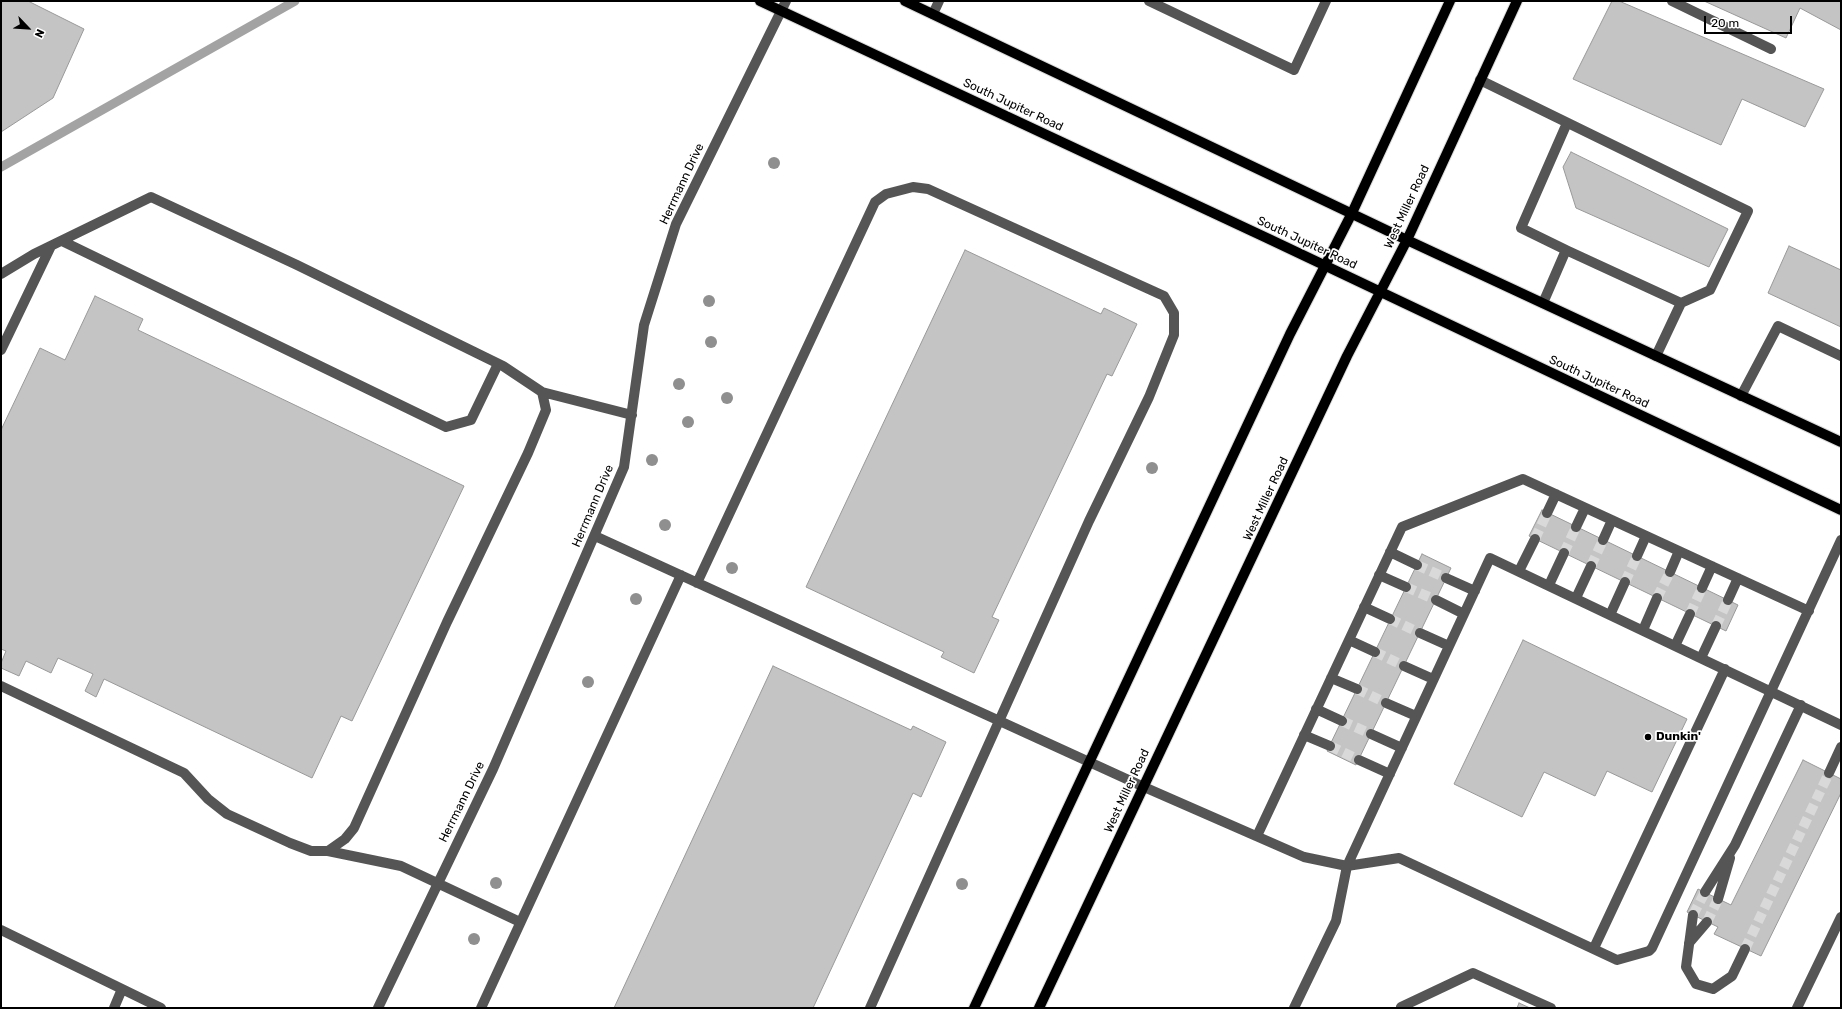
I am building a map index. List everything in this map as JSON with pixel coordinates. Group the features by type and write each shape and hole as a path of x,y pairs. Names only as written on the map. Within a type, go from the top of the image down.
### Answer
{"main road":[{"name":"South Jupiter Road","path":"760,1 1326,266 1841,510"},
{"path":"905,1 1407,240 1841,442"},
{"path":"974,1008 1290,334 1352,213 1450,1"},
{"name":"West Miller Road","path":"1039,1008 1347,356 1407,240 1517,1"}],"street":[{"name":"Herrmann Drive","path":"378,1008 493,769 624,467 644,325 676,224 786,1"},
{"path":"933,14 939,1"},
{"path":"1149,1 1294,70 1326,1"},
{"path":"1672,1 1772,49"},
{"path":"1480,80 1748,211 1710,290 1681,303 1656,356"},
{"path":"1567,123 1521,228 1681,303"},
{"path":"697,583 875,202 886,194 913,187 928,189 1132,280 1164,296 1174,313 1174,335 1149,397 1089,521 870,1008"},
{"path":"1,274 51,246 151,197 498,364 542,392 632,415"},
{"path":"62,241 446,428 471,420 498,364"},
{"path":"1,350 51,246"},
{"path":"1543,304 1566,250"},
{"path":"1741,396 1778,326 1841,356"},
{"path":"328,851 345,839 354,828 447,622 528,453 546,410 542,392"},
{"path":"1257,836 1402,527 1523,479 1809,610"},
{"path":"1547,513 1556,494"},
{"path":"1576,527 1585,508"},
{"path":"1603,540 1612,520"},
{"path":"594,536 1144,787 1304,857 1347,866 1399,858 1617,960 1650,951 1652,948 1841,540"},
{"path":"1637,556 1646,536"},
{"path":"1519,571 1535,539"},
{"path":"1670,572 1679,551"},
{"path":"1390,552 1417,565"},
{"path":"1549,585 1564,552"},
{"path":"1294,1008 1336,921 1347,866 1490,558 1841,725"},
{"path":"1576,598 1591,566"},
{"path":"1702,588 1712,566"},
{"path":"481,1008 681,575"},
{"path":"1379,575 1406,587"},
{"path":"1446,578 1474,591"},
{"path":"1728,600 1738,578"},
{"path":"1610,615 1625,582"},
{"path":"1642,630 1657,598"},
{"path":"1436,600 1464,614"},
{"path":"1364,607 1390,619"},
{"path":"1675,646 1690,614"},
{"path":"1701,658 1716,626"},
{"path":"1420,633 1449,646"},
{"path":"1349,640 1375,652"},
{"path":"1404,666 1434,679"},
{"path":"1594,948 1725,669"},
{"path":"1331,678 1357,689"},
{"path":"1,686 184,774 208,799 227,814 290,843 311,851 328,851 401,866 438,882 520,922"},
{"path":"1386,703 1416,716"},
{"path":"1705,892 1735,845 1801,706"},
{"path":"1316,709 1342,721"},
{"path":"1371,734 1402,748"},
{"path":"1304,735 1330,746"},
{"path":"1829,773 1841,747"},
{"path":"1359,760 1390,774"},
{"path":"1718,898 1735,845"},
{"path":"1693,915 1686,967 1696,984 1713,989 1732,976 1745,949"},
{"path":"1797,1008 1841,917"},
{"path":"1688,945 1707,922"},
{"path":"1,930 161,1008"},
{"path":"1402,1008 1473,973 1551,1008"},
{"path":"114,1008 122,989"}],"building":[{"path":"1,1 28,1 84,29 53,98 1,132"},
{"path":"1612,1 1619,1 1824,89 1805,127 1742,99 1721,145 1573,79"},
{"path":"1704,1 1841,1 1841,30 1800,8 1786,38"},
{"path":"1571,152 1728,229 1709,267 1576,208 1563,167"},
{"path":"1789,246 1841,270 1841,327 1768,293"},
{"path":"965,250 1101,314 1104,308 1137,324 1112,376 1107,374 992,617 999,620 974,673 941,657 944,652 806,587"},
{"path":"95,296 143,319 138,330 464,486 352,721 341,716 312,778 104,679 96,697 85,691 93,674 58,658 51,673 26,661 19,676 1,668 1,663 6,651 1,649 1,430 40,348 65,360"},
{"path":"1542,510 1738,605 1726,631 1529,536"},
{"path":"1422,554 1451,568 1356,765 1327,751"},
{"path":"1523,640 1687,719 1652,792 1607,771 1595,796 1544,772 1522,817 1454,784"},
{"path":"773,666 911,730 913,726 946,742 921,797 913,793 813,1008 614,1008"},
{"path":"1803,760 1841,779 1841,793 1761,956 1714,934 1718,927 1687,912 1698,889 1731,905"},
{"path":"1519,1003 1530,1008 1517,1008"}],"waterway":[{"path":"1,167 295,1"}],"tunnel":[{"path":"1535,539 1547,513"},
{"path":"1564,553 1576,527"},
{"path":"1591,566 1603,540"},
{"path":"1625,582 1637,556"},
{"path":"1417,565 1446,578"},
{"path":"1657,598 1670,572"},
{"path":"1406,587 1436,600"},
{"path":"1690,614 1702,588"},
{"path":"1716,626 1728,600"},
{"path":"1390,619 1420,633"},
{"path":"1375,652 1404,666"},
{"path":"1357,689 1386,703"},
{"path":"1342,721 1371,734"},
{"path":"1330,746 1359,760"},
{"path":"1745,949 1829,773"},
{"path":"1693,915 1705,892"},
{"path":"1707,922 1718,899"}],"place":[{"name":"Dunkin'","path":"1648,737"}]}
